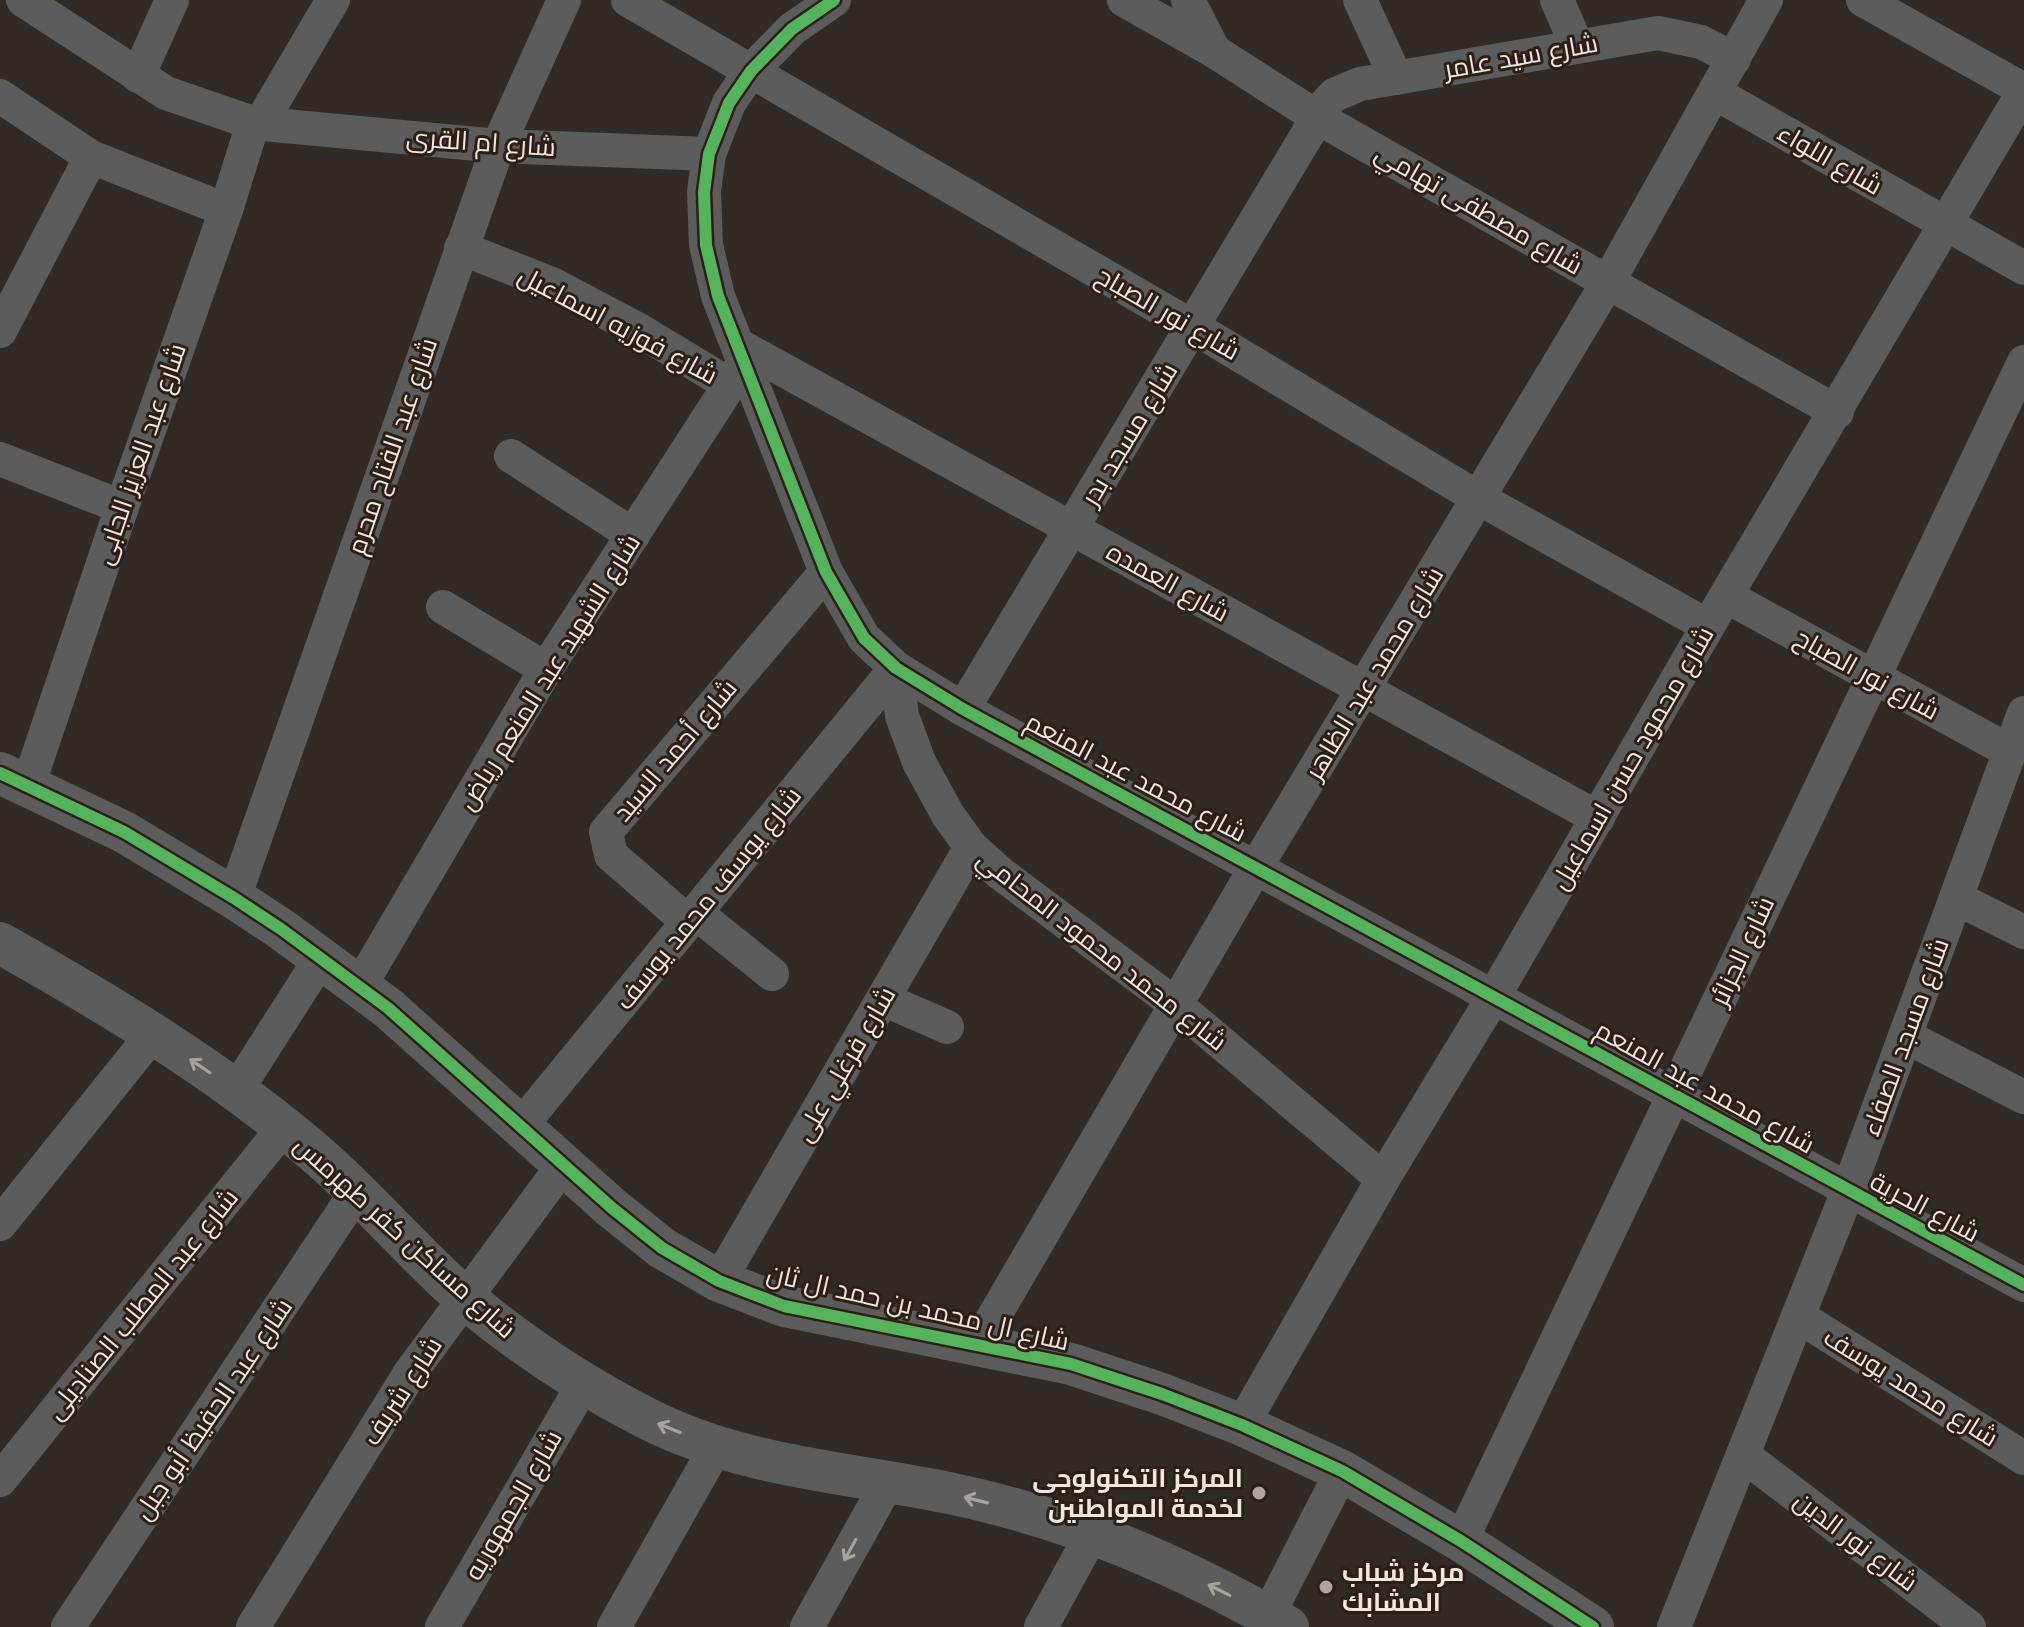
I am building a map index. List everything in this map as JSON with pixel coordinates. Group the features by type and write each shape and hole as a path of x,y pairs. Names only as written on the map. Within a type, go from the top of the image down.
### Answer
{"street":[{"path":"0,9 5,0"},
{"name":"شارع ام القرى","path":"23,0 166,93 257,124 498,146 709,154"},
{"path":"138,76 172,0"},
{"name":"شارع عبد العزيز الجابى","path":"14,779 122,507 257,124 333,0"},
{"name":"شارع عبد الفتاح محرم","path":"234,898 498,146 564,0"},
{"name":"شارع نور الصباح","path":"628,0 1193,327 1480,499 1708,626"},
{"path":"709,154 729,103 751,71 792,29 834,0"},
{"name":"شارع مصطفى تهامي","path":"1124,0 1214,51 1320,119 1837,412"},
{"path":"1188,0 1214,51"},
{"path":"1360,0 1396,78"},
{"path":"1557,0 1577,46"},
{"name":"شارع محمد عبد الظاهر","path":"978,1344 1256,867 1608,282 1766,0"},
{"path":"1863,0 2021,103"},
{"name":"شارع سيد عامر","path":"1320,119 1325,105 1346,88 1658,33 1701,42 1734,59"},
{"name":"شارع اللواء","path":"1715,93 2024,268"},
{"path":"0,96 91,157 226,210"},
{"name":"شارع محمود حسن اسماعيل","path":"1242,1425 1708,626 2021,103"},
{"name":"شارع مسجد بدر","path":"963,709 1320,119"},
{"name":"شارع محمد عبد المنعم","path":"709,154 704,192 706,245 738,364 826,572 864,638 896,668 963,709 1848,1191"},
{"path":"0,331 91,157"},
{"name":"شارع فوزيه اسماعيل","path":"461,248 554,285 639,330 738,364"},
{"name":"شارع الجزائر","path":"1461,1541 2024,362"},
{"name":"شارع العمده","path":"738,364 1072,529 1598,818"},
{"name":"شارع الشهيد عبد المنعم رياض","path":"360,986 546,669 738,364"},
{"path":"511,456 633,535"},
{"path":"0,459 122,507"},
{"name":"شارع أحمد السيد","path":"692,917 611,855 606,832 826,572"},
{"name":"شارع نور الصباح","path":"1726,596 2009,751"},
{"path":"443,607 546,669"},
{"name":"شارع محمد محمود المحامي","path":"896,668 902,716 919,762 948,815 971,847 1000,873 1175,1004 1383,1179"},
{"name":"شارع يوسف محمد يوسف","path":"520,1127 896,668"},
{"name":"شارع مسجد الصفاء","path":"1674,1627 1848,1191 2024,713"},
{"name":"شارع ال محمد بن حمد ال ثان","path":"14,779 124,832 234,898 321,958 388,1008 612,1208 662,1248 719,1281 784,1306 1071,1364 1242,1425 1342,1471 1461,1541 1593,1627"},
{"name":"شارع فرغلي على","path":"719,1281 971,847"},
{"path":"1956,898 2024,932"},
{"path":"692,917 772,974"},
{"name":"شارع مساكن كفر طهرمس","path":"0,943 152,1035 236,1091 284,1127 357,1191 465,1297 502,1327 584,1383 648,1419 716,1447 773,1463 950,1493 1093,1532 1153,1557 1273,1623"},
{"path":"236,1091 321,958"},
{"path":"883,999 947,1027"},
{"path":"0,1224 152,1035"},
{"path":"1905,1036 2024,1097"},
{"name":"شارع عبد المطلب الصناديلى","path":"0,1480 284,1127"},
{"name":"شارع شريف","path":"253,1627 410,1373 564,1164"},
{"name":"شارع عبد الحفيظ أبو جبل","path":"68,1627 357,1191"},
{"name":"شارع الحرية","path":"1848,1191 2024,1285"},
{"name":"شارع محمد يوسف","path":"1798,1316 2024,1458"},
{"name":"شارع الجمهوريه","path":"442,1627 584,1383"},
{"path":"614,1627 716,1447"},
{"name":"شارع نور الدين","path":"1743,1455 1969,1627"},
{"path":"1273,1623 1342,1471"},
{"path":"807,1627 888,1482"},
{"path":"1041,1627 1093,1532"}],"cycle path":[{"path":"834,0 792,29 751,71 729,103 709,154 704,192 706,245 718,296 826,572 864,638 896,668 963,709 2024,1285"},
{"path":"0,773 124,832 281,929 388,1008 612,1208 662,1248 719,1281 784,1306 1071,1364 1242,1425 1342,1471 1461,1541 1593,1627"}],"place":[{"name":"المركز التكنولوجى لخدمة المواطنين","path":"1259,1493"},
{"name":"مركز شباب المشابك","path":"1326,1587"}]}
